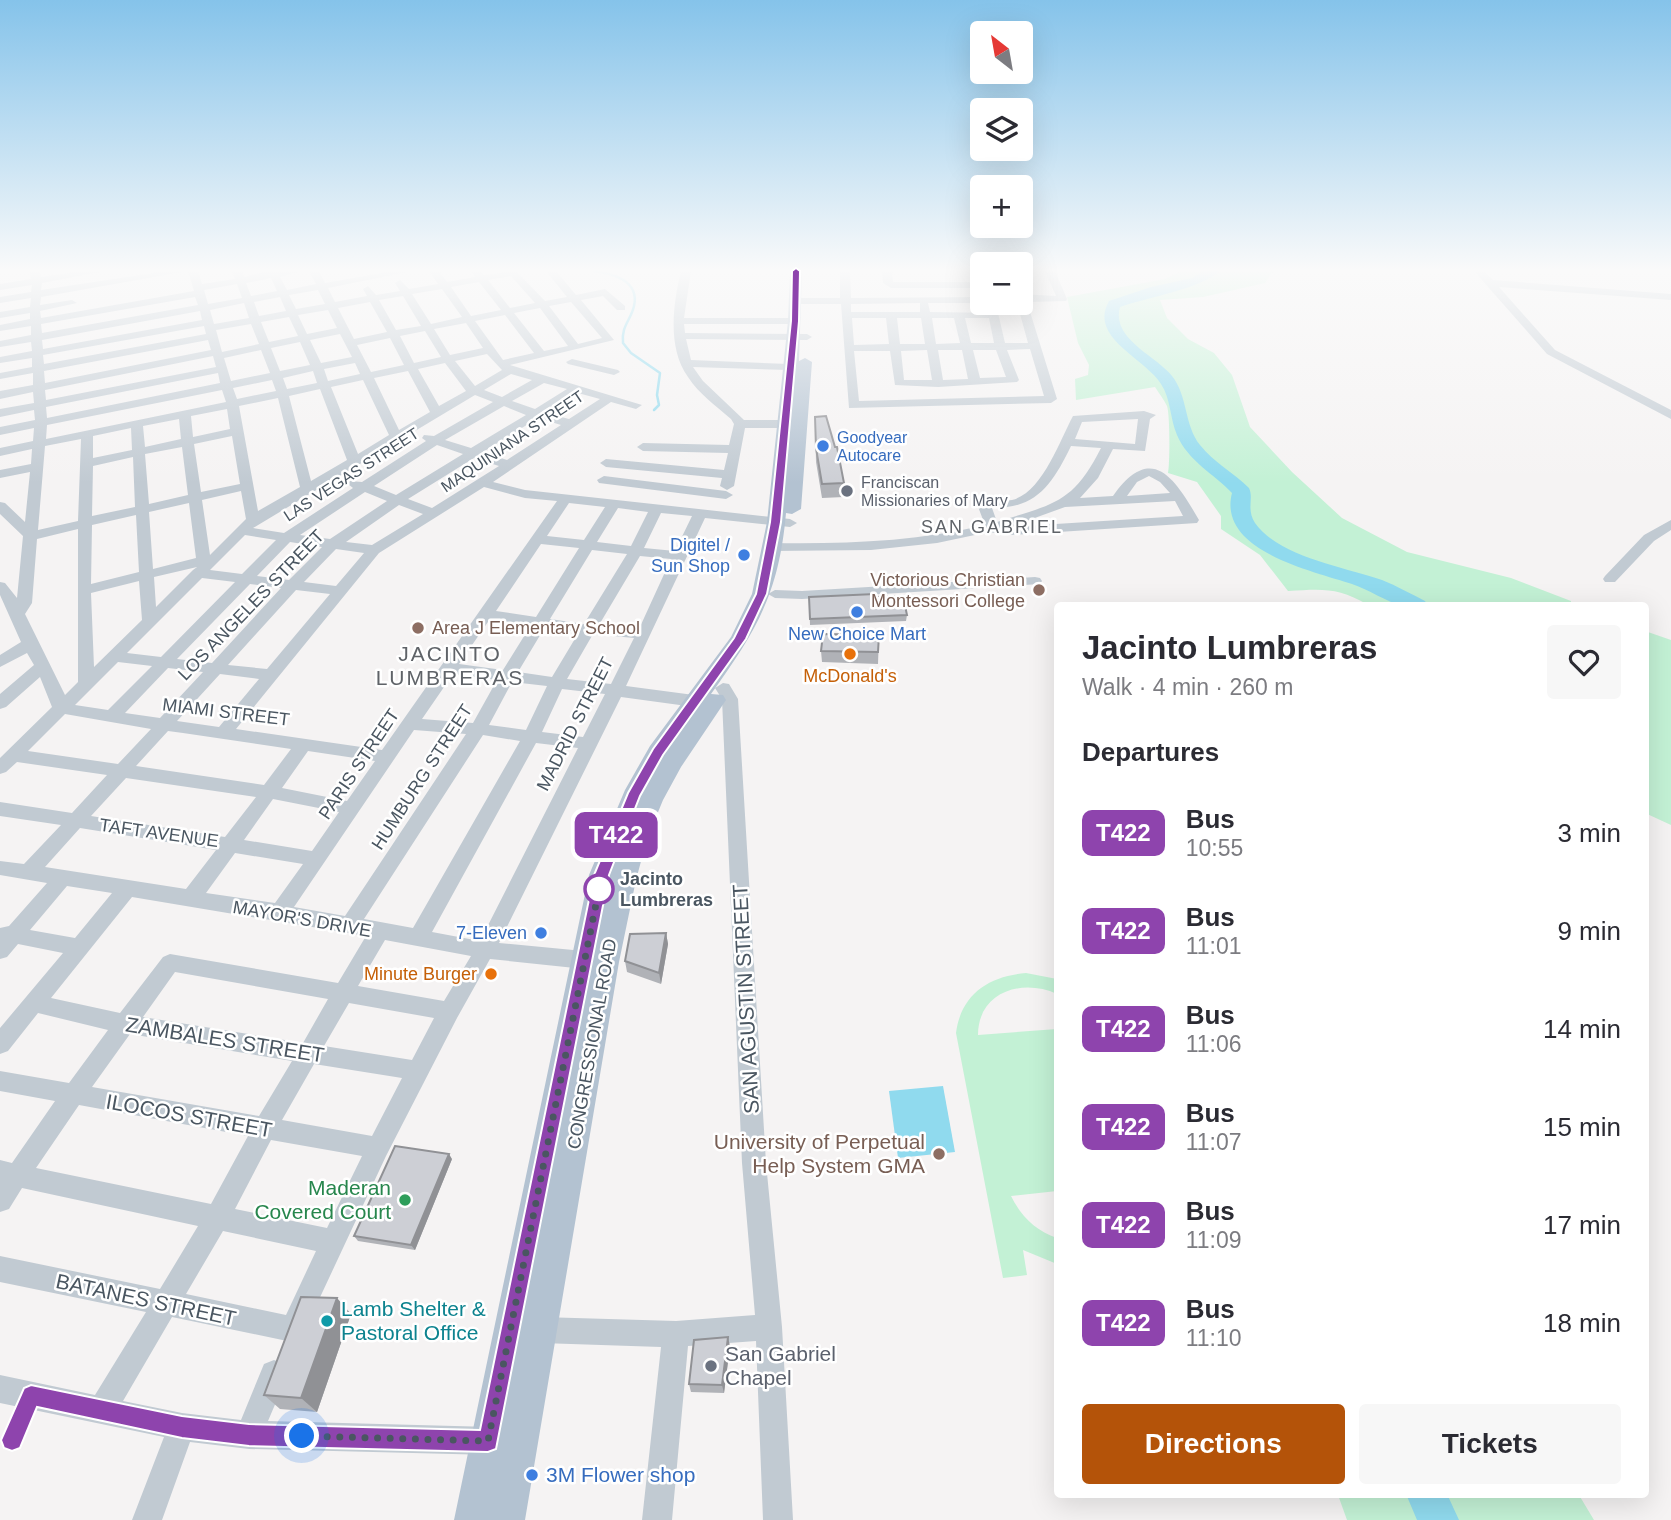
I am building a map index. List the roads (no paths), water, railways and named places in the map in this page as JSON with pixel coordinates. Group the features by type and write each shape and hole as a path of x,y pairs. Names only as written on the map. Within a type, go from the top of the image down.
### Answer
{"main road":[{"name":"CONGRESSIONAL ROAD","path":"792,424 789,368 796,342"},
{"name":"CONGRESSIONAL ROAD","path":"506,1520 505,1441 596,962 650,802 711,697 754,614 778,547 783,522 797,342"},
{"name":"CONGRESSIONAL ROAD","path":"711,697 754,642 775,594 778,547"},
{"name":"CONGRESSIONAL ROAD","path":"473,1520 505,1441 541,1330 596,962"}],"street":[{"path":"17,615 23,606 41,423 37,342"},
{"path":"0,360 98,342"},
{"path":"148,342 164,417"},
{"path":"0,376 166,342"},
{"path":"214,342 238,431 247,486 248,525"},
{"path":"263,342 283,394 307,490"},
{"path":"0,395 154,364 284,342"},
{"path":"305,342 354,460"},
{"path":"356,342 350,343 400,433 436,440 508,465"},
{"path":"397,342 436,412"},
{"path":"437,342 472,390 533,414 568,423"},
{"path":"484,342 505,367 636,405"},
{"path":"531,342 541,355"},
{"path":"571,342 575,347"},
{"path":"7,762 201,567 248,525 472,390 505,367 541,355 600,342"},
{"path":"682,342 690,373 740,424 720,517"},
{"path":"848,342 851,403 857,405 1051,399 1032,342"},
{"path":"893,342 899,383 938,384 1013,380 999,342"},
{"path":"929,342 938,384"},
{"path":"965,342 975,383"},
{"path":"1542,342 1551,352 1671,415"},
{"path":"848,348 1033,346"},
{"path":"0,452 490,350"},
{"path":"0,431 358,359"},
{"name":"LOS ANGELES STREET","path":"28,873 293,584 333,544 533,414 614,372 572,362"},
{"path":"687,363 789,368"},
{"path":"0,413 223,369"},
{"name":"LAS VEGAS STREET","path":"111,717 287,537 436,440 544,378"},
{"name":"MAQUINIANA STREET","path":"223,733 374,550 482,483 610,397"},
{"path":"184,412 201,567"},
{"path":"993,529 984,504 1017,503 1026,499 1047,475 1068,442 1077,419 1147,415 1141,448 1068,442"},
{"path":"137,422 149,620"},
{"path":"740,424 792,424"},
{"path":"87,463 238,431"},
{"path":"86,682 84,590 87,433"},
{"path":"778,547 942,539 993,529 1062,503 1083,488 1109,445"},
{"path":"643,447 735,449"},
{"path":"677,468 688,448"},
{"path":"606,463 729,475"},
{"path":"645,485 652,466"},
{"path":"0,474 37,467"},
{"path":"993,529 1011,531 1192,520 1166,479 1146,473 1136,476 1117,500"},
{"name":"MAQUINIANA STREET","path":"331,475 433,513"},
{"path":"604,480 726,495"},
{"path":"482,483 525,494 699,515 783,522"},
{"path":"30,536 247,486"},
{"path":"1062,503 1177,497"},
{"name":"PARIS STREET","path":"280,912 565,499"},
{"name":"HUMBURG STREET","path":"349,926 478,729 508,675 613,505"},
{"path":"0,506 30,536"},
{"path":"418,939 531,736 557,682 635,552 656,510"},
{"name":"MADRID STREET","path":"485,950 644,634 699,515"},
{"path":"1610,579 1649,538 1671,524"},
{"path":"248,525 287,537 374,550"},
{"path":"536,539 680,556"},
{"path":"84,590 146,575 201,567 246,579 342,591"},
{"path":"775,594 802,595 1034,581"},
{"path":"0,586 9,594 30,644 56,687 61,708"},
{"path":"486,614 644,634"},
{"path":"0,662 30,644"},
{"path":"112,656 271,676"},
{"path":"0,703 43,666"},
{"path":"449,667 615,689 711,697"},
{"name":"SAN AGUSTIN STREET","path":"711,697 730,699 754,1163 769,1327 778,1520"},
{"name":"MIAMI STREET","path":"61,708 162,726 305,743 386,757"},
{"path":"409,724 478,729 589,744"},
{"path":"191,898 305,743"},
{"path":"7,762 120,771 270,792 351,808"},
{"name":"TAFT AVENUE","path":"0,809 319,859"},
{"name":"MAYOR'S DRIVE","path":"1,869 280,912 485,950 596,962"},
{"path":"4,939 64,878"},
{"path":"0,1044 128,888"},
{"path":"102,1410 217,1217 264,1129 379,932"},
{"path":"4,939 78,947"},
{"path":"249,1435 292,1329 378,1148 449,1011 485,950"},
{"path":"0,1200 9,1174 73,1095 170,963 449,1011"},
{"name":"ZAMBALES STREET","path":"33,1003 125,1024 419,1071"},
{"name":"ILOCOS STREET","path":"0,1081 378,1148"},
{"path":"9,1174 335,1242"},
{"name":"BATANES STREET","path":"0,1269 292,1329"},
{"path":"541,1330 676,1334 769,1327"},
{"path":"657,1520 676,1334"},
{"path":"0,1389 182,1427 249,1435 505,1441"},
{"path":"148,1520 182,1427"}],"water":[{"path":"943,1086 955,1152 898,1158 889,1091"}],"waterway":[{"path":"623,342 631,353 660,373 657,395 659,405 654,410"},
{"path":"1125,342 1158,370 1170,385 1190,444 1242,492 1240,513 1248,528 1261,541 1296,559 1375,585 1410,602"},
{"path":"1428,1498 1438,1520"}],"place":[{"name":"Goodyear Autocare","path":"823,446"},
{"name":"Franciscan Missionaries of Mary","path":"847,491"},
{"name":"Digitel / Sun Shop","path":"744,555"},
{"name":"Victorious Christian Montessori College","path":"1039,590"},
{"name":"New Choice Mart","path":"857,612"},
{"name":"Area J Elementary School","path":"418,628"},
{"name":"McDonald's","path":"850,654"},
{"name":"Jacinto Lumbreras","path":"599,889"},
{"name":"7-Eleven","path":"541,933"},
{"name":"Minute Burger","path":"491,974"},
{"name":"University of Perpetual Help System GMA","path":"939,1154"},
{"name":"Maderan Covered Court","path":"405,1200"},
{"name":"Lamb Shelter & Pastoral Office","path":"327,1321"},
{"name":"San Gabriel Chapel","path":"711,1366"},
{"name":"3M Flower shop","path":"532,1475"}],"district":[{"name":"SAN GABRIEL","path":"992,527"},
{"name":"JACINTO LUMBRERAS","path":"450,666"}]}
